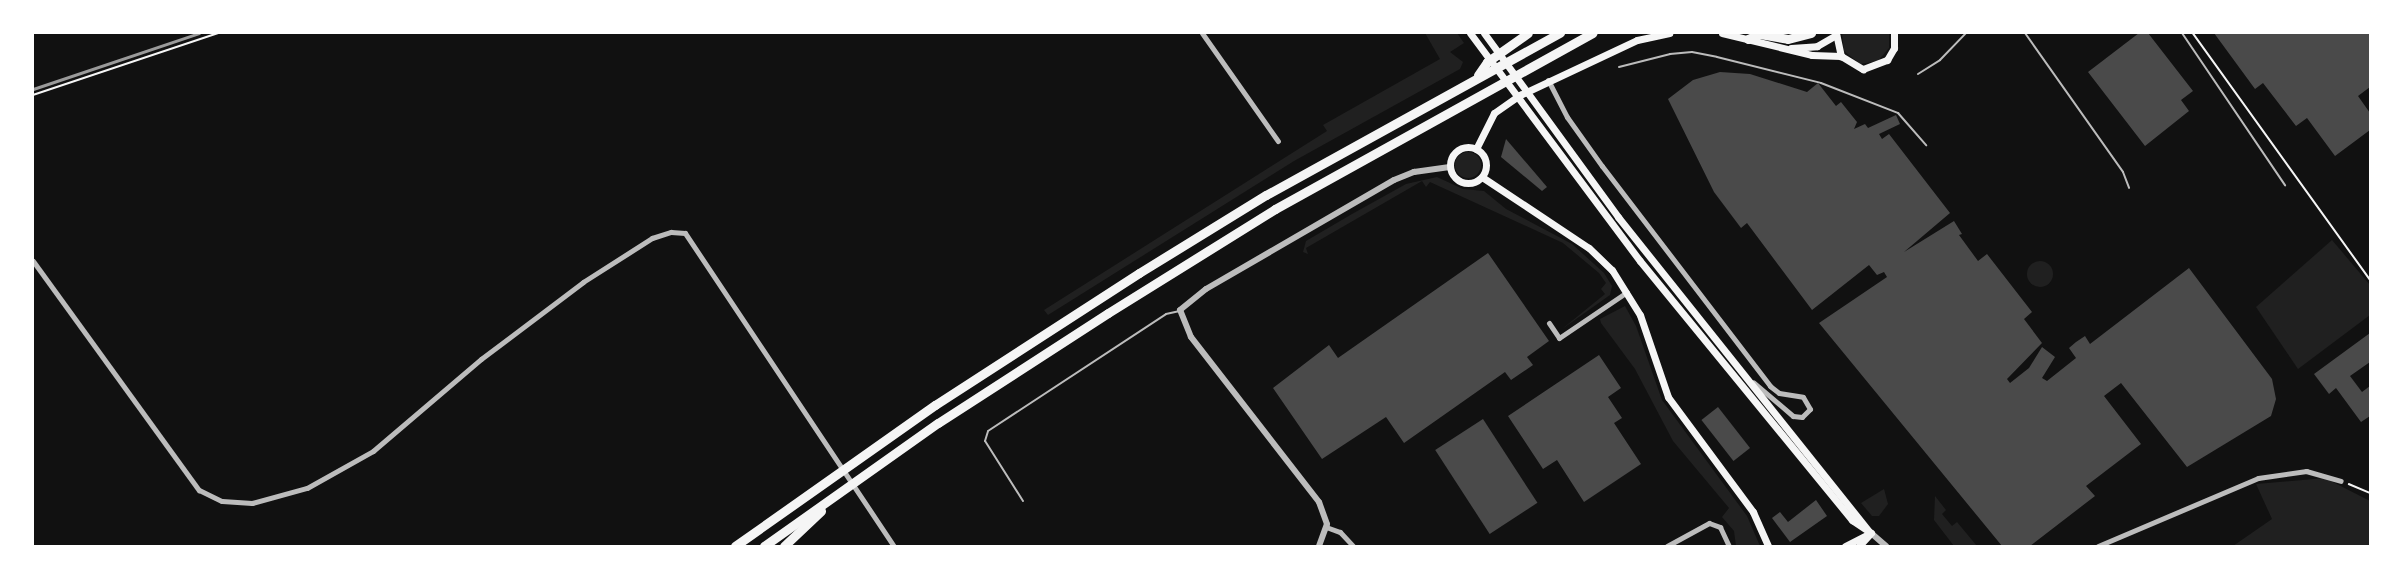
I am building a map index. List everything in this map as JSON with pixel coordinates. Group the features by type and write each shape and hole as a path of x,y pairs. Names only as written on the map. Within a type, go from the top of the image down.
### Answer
{"highway":[{"path":"1477,76 1487,62 1528,33"},
{"path":"735,546 810,490 1059,323 1266,195 1477,76 1560,33"},
{"path":"764,546 1046,351 1275,209 1593,33"},
{"path":"1748,39 1760,34 1788,39 1811,33"},
{"path":"784,546 845,489"}],"main road":[{"path":"1484,33 1618,217 1859,514 1871,533"},
{"path":"1476,149 1494,113 1548,80 1637,40 1669,33"},
{"path":"1722,33 1812,55 1841,56 1858,68 1876,67 1892,52 1894,33"},
{"path":"1471,34 1526,112 1754,400 1852,520 1871,533"},
{"path":"1790,48 1817,46 1836,34 1841,56"},
{"path":"1476,149 1457,151 1450,167 1463,182 1482,177 1589,248 1628,292 1643,323 1668,397 1753,512 1768,546"},
{"path":"1476,149 1486,162 1482,177"},
{"path":"1845,546 1871,533"},
{"path":"1860,546 1871,533"}],"street":[{"path":"1202,33 1278,141"},
{"path":"1548,80 1567,117 1602,166 1770,386 1779,393 1803,398 1810,409 1802,417 1793,416 1752,381"},
{"path":"1319,546 1326,527 1324,512 1312,492 1191,337 1180,311 1206,289 1394,180 1414,172 1450,167"},
{"path":"33,261 199,490 222,501 269,500 307,488 352,465 390,440 525,325 633,248 671,231 685,233 894,546"},
{"path":"1549,323 1559,338 1628,292"},
{"path":"2098,546 2258,478 2306,471 2341,481"},
{"path":"1667,546 1709,523 1720,527 1729,546"},
{"path":"1326,527 1340,532 1353,546"},
{"path":"1871,533 1886,546"}],"lane":[{"path":"1918,74 1940,60 1966,33"},
{"path":"2025,33 2123,172 2129,188"},
{"path":"2182,33 2285,185"},
{"path":"1619,68 1670,54 1692,52 1821,83 1898,113 1926,145"},
{"path":"1023,501 985,441 987,431 1166,314 1180,311"}],"path":[{"path":"33,95 218,33"},
{"path":"2193,33 2295,178 2370,279"},
{"path":"2341,481 2370,493"}],"shaded area":[{"path":"1425,33 1457,33 1464,43 1450,52 1463,62 1460,69 1294,161 1048,315 1044,310 1327,131 1323,125 1440,59"},
{"path":"1842,33 1889,33 1889,48 1878,61 1860,64 1844,51"},
{"path":"1468,152 1477,156 1481,165 1477,174 1468,178 1459,174 1455,165 1459,156"},
{"path":"1437,177 1463,189 1484,191 1506,209 1572,244 1604,273 1612,286 1610,295 1562,329 1605,294 1601,289 1606,283 1599,273 1563,243 1430,182 1426,187 1422,181 1306,248 1308,254 1303,252 1306,241 1352,214 1406,184"},
{"path":"2332,240 2370,285 2370,315 2298,369 2256,307"},
{"path":"2040,261 2049,265 2053,274 2049,283 2040,287 2031,283 2027,274 2031,265"},
{"path":"1625,306 1636,326 1662,400 1747,516 1760,546 1736,546 1734,531 1722,517 1729,508 1673,441 1635,369 1601,323 1600,319"},
{"path":"2325,478 2370,501 2370,546 2233,546 2272,519 2256,484"},
{"path":"1884,489 1888,504 1879,516 1872,516 1861,503"},
{"path":"1935,496 1946,510 1942,514 1952,526 1957,522 1977,546 1954,546 1934,520"}],"building":[{"path":"2139,33 2148,33 2193,91 2181,100 2189,111 2145,146 2088,72"},
{"path":"2214,33 2370,33 2370,87 2358,96 2370,113 2370,130 2335,156 2307,118 2296,126 2263,83 2255,89"},
{"path":"1720,72 1750,74 1807,92 1818,83 1836,106 1841,102 1857,122 1854,129 1865,124 1868,128 1896,115 1900,124 1879,134 1882,139 1889,134 1950,213 1904,252 1954,221 1962,234 1959,235 1978,261 1987,254 2032,312 2024,319 2042,343 2007,379 2010,383 2029,368 2042,347 2055,357 2042,378 2047,381 2076,358 2069,348 2076,342 2085,336 2090,344 2189,268 2272,379 2276,399 2271,416 2187,467 2121,383 2104,396 2141,444 2086,486 2095,496 2030,546 2002,546 1819,323 1887,277 1884,272 1877,275 1869,265 1812,310 1747,223 1741,228 1714,192 1668,99 1693,80"},
{"path":"1506,139 1547,187 1542,191 1501,157"},
{"path":"1488,253 1549,341 1527,357 1533,365 1511,380 1505,372 1404,443 1386,417 1322,459 1273,388 1329,345 1338,358"},
{"path":"2370,333 2370,362 2350,376 2362,392 2370,386 2370,416 2361,422 2336,388 2329,394 2314,374"},
{"path":"1599,355 1621,388 1608,397 1622,418 1614,423 1641,464 1584,502 1557,460 1543,469 1508,416"},
{"path":"1718,407 1750,448 1733,461 1701,420"},
{"path":"1483,419 1537,503 1490,534 1435,450"},
{"path":"1816,500 1827,516 1790,542 1772,518 1780,512 1788,522"}],"railway":[{"path":"33,89 199,33"}]}
